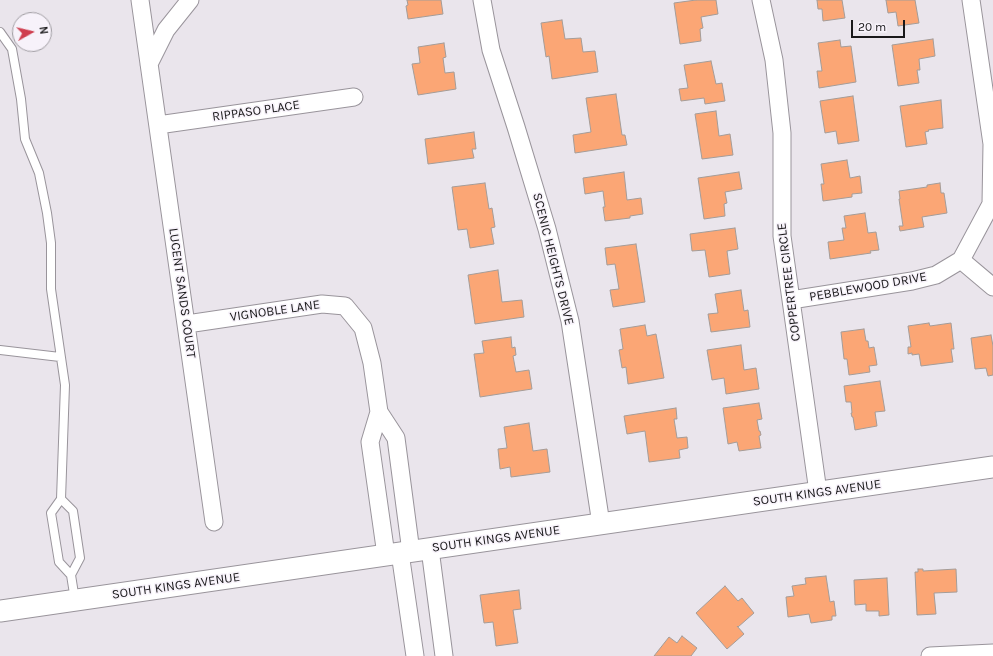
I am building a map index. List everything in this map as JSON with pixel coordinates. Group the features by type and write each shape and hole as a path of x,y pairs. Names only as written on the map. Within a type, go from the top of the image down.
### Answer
{"street":[{"name":"LUCENT SANDS COURT","path":"140,0 214,522"},
{"path":"149,64 166,30 190,0"},
{"name":"SCENIC HEIGHTS DRIVE","path":"482,0 491,50 547,229 570,321 601,524"},
{"name":"COPPERTREE CIRCLE","path":"761,0 774,60 782,133 782,236 818,492"},
{"path":"972,0 992,144 991,204 961,260 993,287"},
{"name":"RIPPASO PLACE","path":"158,125 354,97"},
{"name":"PEBBLEWOOD DRIVE","path":"790,300 912,281 936,275 961,260"},
{"name":"VIGNOBLE LANE","path":"187,324 322,304 345,306 363,328 372,363 379,412 370,442 407,552"},
{"name":"VIGNOBLE LANE","path":"379,412 396,438 407,552"},
{"name":"SOUTH KINGS AVENUE","path":"0,611 993,467"},
{"path":"407,552 415,656"},
{"path":"407,552 444,656"},
{"path":"930,656 993,653"}],"lane":[{"path":"0,32 12,50 21,99 25,139 39,172 51,243 51,289 65,385 61,499 51,513 59,562 71,575 75,601"},
{"path":"0,350 60,357"},
{"path":"61,499 73,511 80,558 71,575"}],"building":[{"path":"407,0 441,0 443,14 408,19 406,6 408,5"},
{"path":"696,0 716,0 718,14 701,17 703,28 700,29 701,41 680,44 674,3"},
{"path":"817,0 842,0 845,18 823,21 822,9 818,9"},
{"path":"886,0 915,0 919,23 898,26 896,12 888,13"},
{"path":"562,20 565,39 581,38 583,52 595,51 598,72 552,79 549,56 546,57 541,23"},
{"path":"933,39 935,56 919,59 920,70 917,70 919,83 898,86 892,45"},
{"path":"840,40 841,47 851,46 856,82 819,88 817,71 822,71 818,43"},
{"path":"444,43 446,57 443,58 445,73 454,72 456,89 418,95 412,64 420,63 418,47"},
{"path":"711,61 716,84 722,83 725,101 705,104 704,98 681,101 679,89 688,88 684,65"},
{"path":"616,94 622,135 625,135 627,145 575,153 573,135 591,132 586,98"},
{"path":"853,96 859,141 838,144 836,131 825,133 820,101"},
{"path":"941,100 943,128 928,130 929,131 925,132 927,144 906,147 900,106"},
{"path":"716,111 719,136 730,134 733,155 702,159 695,114"},
{"path":"474,132 476,149 472,149 474,158 428,164 425,139"},
{"path":"847,160 850,178 860,176 862,193 852,194 852,197 823,201 821,184 824,184 821,164"},
{"path":"624,172 627,200 641,198 643,214 630,216 630,218 605,221 603,191 585,194 583,178"},
{"path":"739,172 742,189 725,192 727,203 724,204 725,216 704,219 698,178"},
{"path":"485,183 489,209 492,208 495,227 491,228 494,244 470,248 467,229 458,230 452,187"},
{"path":"940,183 941,193 944,193 947,213 922,217 924,227 900,231 899,226 903,226 899,191 927,187 927,185"},
{"path":"865,213 868,233 876,232 879,250 870,251 871,253 830,259 828,242 844,240 842,228 846,228 844,216"},
{"path":"735,228 738,249 727,251 730,274 709,277 705,250 692,251 690,234"},
{"path":"636,244 645,302 613,307 610,290 619,289 615,264 607,265 605,248"},
{"path":"498,270 502,302 522,300 524,317 475,324 468,275"},
{"path":"741,290 744,311 748,310 750,327 711,332 708,314 718,313 715,294"},
{"path":"929,323 930,326 951,323 954,349 951,349 953,362 921,366 919,354 908,354 908,347 911,347 908,326"},
{"path":"645,325 647,336 656,334 664,378 628,384 626,367 622,368 619,350 623,349 620,329"},
{"path":"864,329 869,348 874,347 877,365 869,366 870,372 849,375 847,359 844,359 841,332"},
{"path":"991,335 993,346 993,375 988,376 986,368 975,369 971,338"},
{"path":"511,337 512,348 515,347 516,355 513,356 516,372 529,370 532,389 480,397 474,354 484,353 482,341"},
{"path":"741,345 744,370 756,368 759,389 726,394 724,378 712,380 707,350"},
{"path":"880,381 885,411 875,412 877,426 855,430 851,413 851,402 846,402 844,386"},
{"path":"759,403 762,419 757,420 761,435 759,436 761,448 739,451 737,442 728,444 723,408"},
{"path":"676,408 677,419 674,419 677,438 687,437 688,448 679,450 680,458 649,462 645,431 627,434 624,416"},
{"path":"529,423 533,451 547,449 550,472 511,477 510,467 500,469 498,449 507,448 504,427"},
{"path":"918,569 923,569 923,571 956,569 957,592 934,593 936,614 917,615 915,572 918,572"},
{"path":"826,576 830,602 834,601 836,616 832,616 832,620 811,623 809,614 788,617 786,597 794,596 792,586 806,584 805,578"},
{"path":"887,578 889,615 879,616 879,611 866,611 866,604 855,605 854,580"},
{"path":"725,586 738,601 742,598 754,613 738,627 737,626 744,634 727,649 696,613"},
{"path":"519,590 521,609 513,610 518,643 496,646 493,622 484,623 480,595"},
{"path":"682,636 697,648 691,656 654,656 669,637 677,643"}]}
